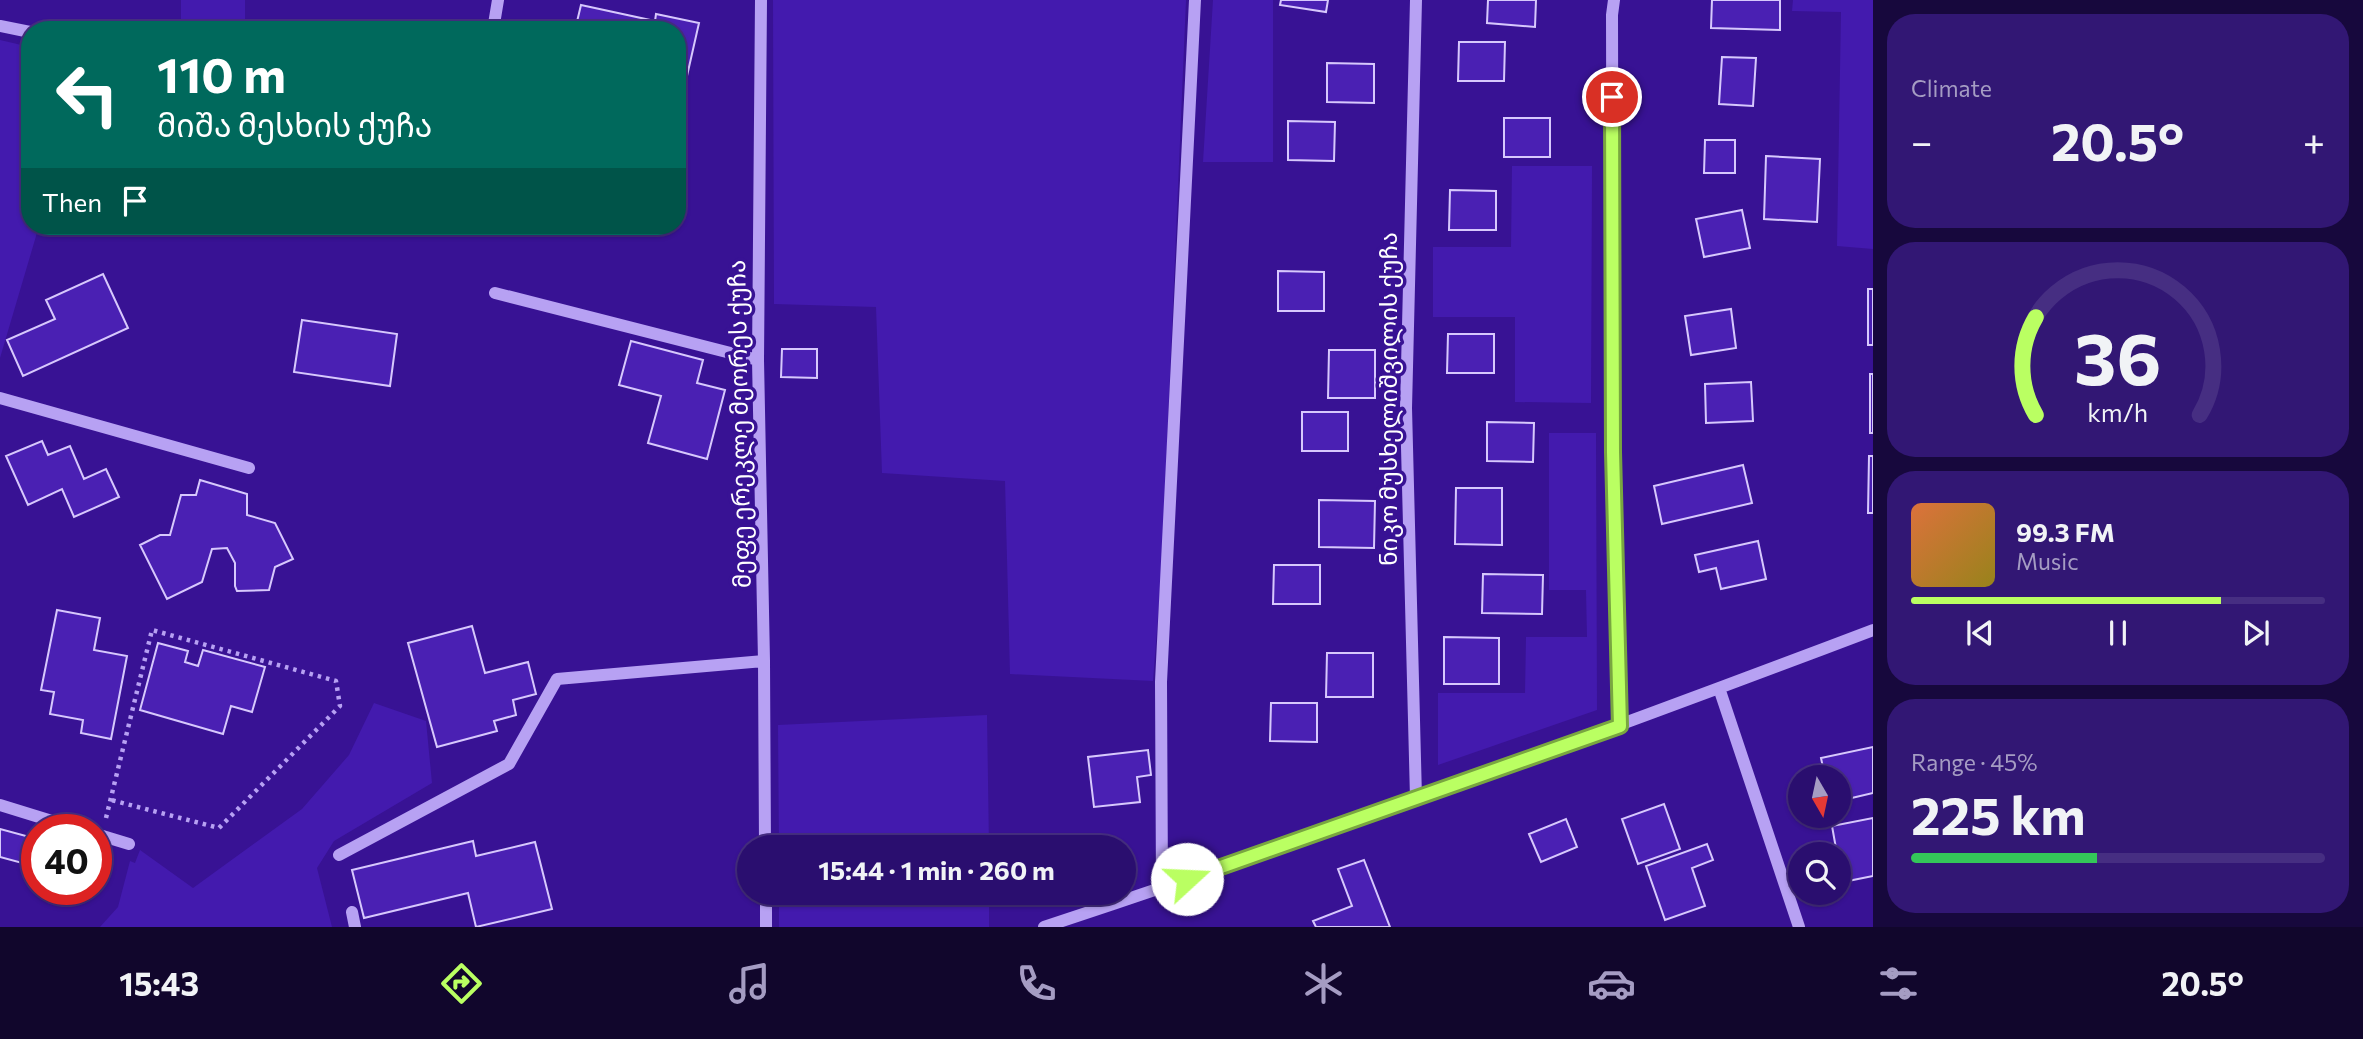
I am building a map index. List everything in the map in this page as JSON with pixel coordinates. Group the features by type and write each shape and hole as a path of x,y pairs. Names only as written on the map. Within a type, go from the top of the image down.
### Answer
{"street":[{"path":"494,21 498,0"},
{"name":"მეფე ერეკლე მეორეს ქუჩა","path":"761,0 758,360 765,835"},
{"path":"1162,888 1161,682 1195,0"},
{"name":"ნიკო მუსხელიშვილის ქუჩა","path":"1416,0 1406,408 1416,798"},
{"path":"1614,0 1613,452 1620,726"},
{"path":"0,26 21,30"},
{"path":"495,293 758,360"},
{"path":"0,398 248,468"},
{"path":"1044,927 1620,726 1873,630"},
{"path":"339,855 509,764 557,679 764,660"},
{"path":"1719,688 1799,927"},
{"path":"0,805 29,814"},
{"path":"112,839 129,844"},
{"path":"765,905 766,927"},
{"path":"352,912 355,927"}],"path":[{"path":"106,814 152,630 336,681 340,706 219,828 111,800"}],"shaded area":[{"path":"181,0 245,0 245,21 181,21"},
{"path":"773,0 1186,0 1162,564 1153,681 1010,674 1005,481 882,473 876,307 774,304"},
{"path":"1213,0 1273,0 1273,162 1203,162"},
{"path":"1793,0 1873,0 1873,249 1837,246 1841,12 1792,11"},
{"path":"0,40 21,45 21,235 36,235 0,358"},
{"path":"1512,166 1592,166 1591,403 1515,402 1515,317 1433,317 1433,247 1511,247"},
{"path":"1549,433 1596,433 1597,710 1438,765 1438,693 1525,693 1526,637 1587,637 1586,590 1549,590"},
{"path":"374,703 426,721 432,783 334,841 317,868 332,927 100,927 118,907 130,861 135,863 140,850 193,888 302,809 349,755"},
{"path":"987,715 989,835 779,835 778,725"},
{"path":"779,905 989,905 989,927 779,927"}],"building":[{"path":"1281,0 1328,0 1326,12 1280,5"},
{"path":"1488,0 1536,0 1535,27 1487,23"},
{"path":"1712,0 1780,0 1780,30 1711,28"},
{"path":"581,5 655,21 577,21"},
{"path":"656,14 699,23 686,80 686,21 655,21"},
{"path":"1459,42 1505,42 1504,81 1458,81"},
{"path":"1722,57 1756,58 1753,106 1719,104"},
{"path":"1327,63 1374,64 1374,103 1327,102"},
{"path":"1504,118 1550,118 1550,157 1504,157"},
{"path":"1288,121 1335,122 1334,161 1288,160"},
{"path":"1705,140 1735,140 1735,173 1704,173"},
{"path":"1766,156 1820,159 1817,222 1764,219"},
{"path":"1450,190 1496,191 1496,230 1449,230"},
{"path":"1742,210 1750,248 1704,257 1696,219"},
{"path":"1278,271 1324,272 1324,311 1278,311"},
{"path":"103,274 128,328 23,376 7,340 55,319 46,300"},
{"path":"1868,289 1873,289 1873,345 1868,345"},
{"path":"1731,309 1736,348 1691,355 1685,316"},
{"path":"302,320 397,334 390,386 294,372"},
{"path":"1448,334 1494,334 1494,373 1447,373"},
{"path":"631,341 703,360 697,383 725,390 707,459 648,443 661,396 619,385"},
{"path":"782,349 817,349 817,378 781,377"},
{"path":"1329,350 1375,350 1375,398 1328,398"},
{"path":"1870,374 1873,374 1873,433 1870,433"},
{"path":"1751,382 1753,421 1706,423 1705,384"},
{"path":"1302,412 1348,412 1348,451 1302,451"},
{"path":"1487,422 1534,423 1533,462 1487,461"},
{"path":"42,441 48,455 70,446 84,479 106,469 119,497 74,517 62,489 28,505 6,456"},
{"path":"1869,456 1873,456 1873,513 1868,513"},
{"path":"1743,465 1752,503 1662,524 1654,486"},
{"path":"200,480 247,494 247,515 275,523 293,559 275,567 269,590 237,591 235,563 227,548 212,549 202,582 167,599 140,545 160,535 170,535 181,495 196,495"},
{"path":"1456,488 1502,488 1502,545 1455,544"},
{"path":"1319,500 1375,501 1374,548 1319,547"},
{"path":"1758,541 1766,579 1721,589 1716,568 1699,572 1695,555"},
{"path":"1274,565 1320,565 1320,604 1273,604"},
{"path":"1483,574 1543,575 1542,614 1482,613"},
{"path":"57,610 100,618 94,650 127,656 111,739 81,733 83,720 50,714 54,692 41,690"},
{"path":"472,626 485,673 528,662 536,694 513,700 516,715 494,721 497,731 437,747 408,643"},
{"path":"1444,637 1499,638 1499,684 1444,684"},
{"path":"158,643 188,651 185,662 198,666 203,650 265,667 252,712 231,706 223,734 140,710"},
{"path":"1327,653 1373,653 1373,697 1326,697"},
{"path":"1271,703 1317,703 1317,742 1270,741"},
{"path":"1873,747 1873,793 1852,798 1852,765 1822,765 1821,758"},
{"path":"1148,750 1151,775 1137,777 1140,802 1094,807 1088,757"},
{"path":"1664,804 1680,849 1638,864 1622,819"},
{"path":"1873,818 1873,876 1851,880 1851,842 1835,842 1832,828 1852,828 1852,822"},
{"path":"1566,819 1577,847 1541,862 1529,834"},
{"path":"0,829 21,835 21,863 0,857"},
{"path":"473,841 476,856 535,842 552,909 476,927 468,893 364,918 352,870"},
{"path":"1707,844 1713,860 1692,868 1705,906 1665,920 1646,866"},
{"path":"1364,860 1390,927 1316,927 1313,921 1352,906 1338,869"}],"route":[{"path":"1187,879 1620,726 1613,452 1612,97"}]}
